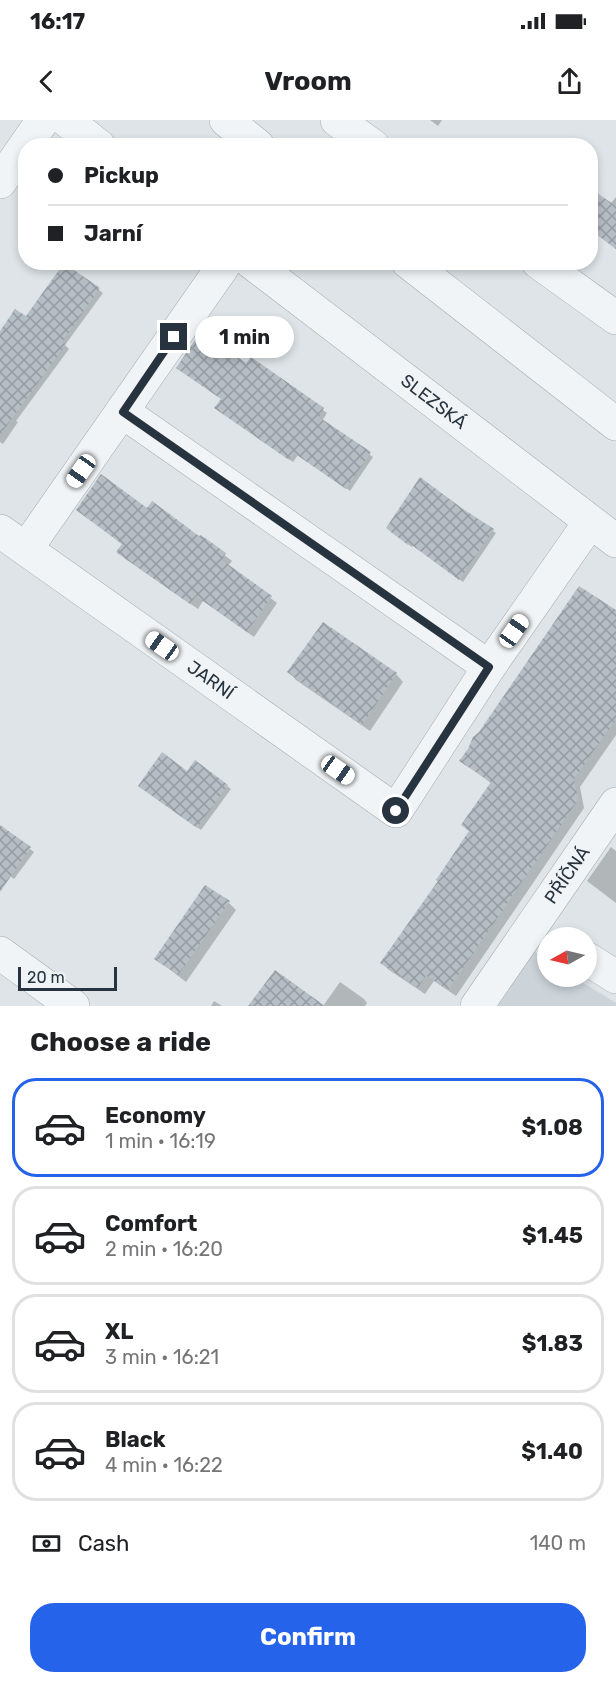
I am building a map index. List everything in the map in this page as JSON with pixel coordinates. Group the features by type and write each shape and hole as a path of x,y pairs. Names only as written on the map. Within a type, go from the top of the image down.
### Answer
{"street":[{"path":"31,138 43,120"},
{"path":"66,120 89,138"},
{"path":"226,120 248,138"},
{"path":"337,120 362,138"},
{"path":"0,182 18,156"},
{"name":"JARNÍ","path":"221,270 123,412 13,540 396,811 489,667"},
{"name":"SLEZSKÁ","path":"261,270 616,541"},
{"path":"418,270 616,424"},
{"path":"549,270 616,318"},
{"path":"123,412 489,667 590,522"},
{"name":"PŘÍČNÁ","path":"546,927 616,804"},
{"name":"PŘÍČNÁ","path":"477,1006 537,939"},
{"path":"0,953 73,1006"},
{"path":"597,965 616,977"}],"shaded area":[{"path":"528,947 537,953 537,987 590,987 616,1003 616,1006 491,1006"}],"building":[{"path":"598,194 616,206 616,249 598,235"},
{"path":"59,270 74,270 100,288 62,342 66,344 0,435 0,331 15,309 26,316"},
{"path":"201,331 246,363 251,357 324,408 319,417 371,452 346,489 294,453 289,460 214,408 221,399 176,368"},
{"path":"101,474 147,508 152,501 199,536 201,535 226,553 222,560 272,596 247,632 196,596 190,604 116,552 122,544 76,510"},
{"path":"420,477 494,529 459,580 386,528"},
{"path":"579,586 616,610 616,719 574,779 578,800 448,990 426,975 418,988 380,963 438,881 436,880 469,831 461,825 491,782 459,761 473,737 479,732"},
{"path":"323,622 397,673 362,725 287,672"},
{"path":"162,752 187,771 195,760 228,785 197,828 138,786"},
{"path":"0,825 31,847 0,892"},
{"path":"205,885 230,901 178,975 154,959"},
{"path":"275,970 325,1006 248,1006"}],"route":[{"path":"174,337 123,412 489,667 396,811"}]}
